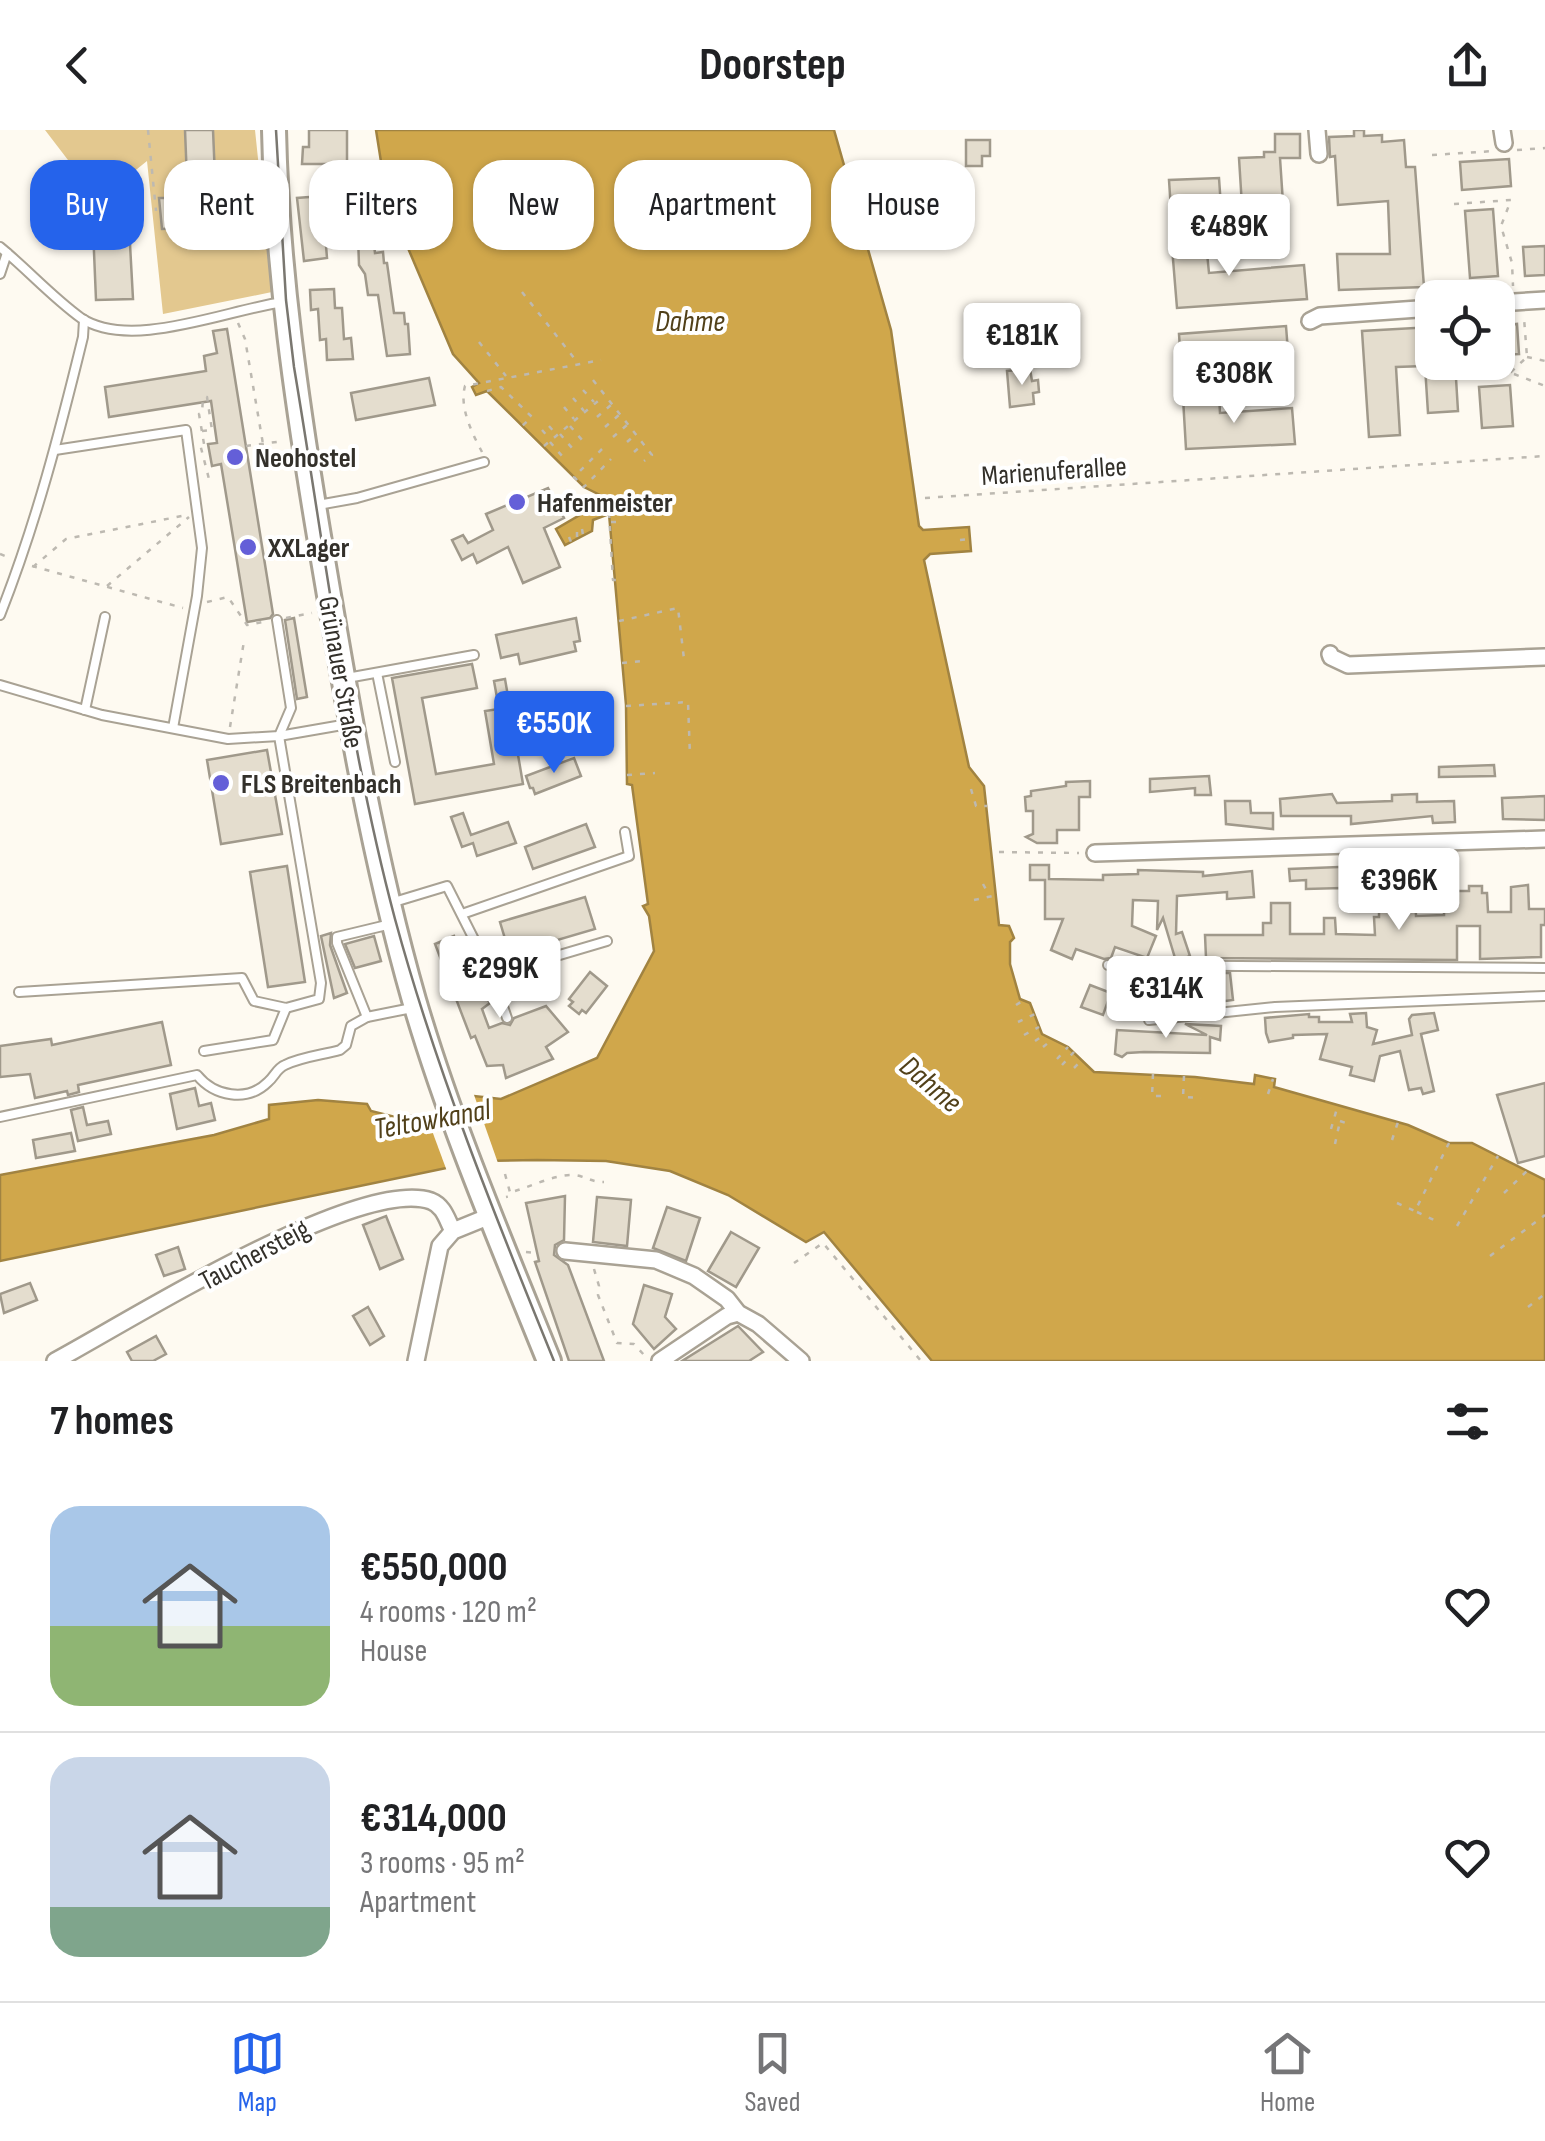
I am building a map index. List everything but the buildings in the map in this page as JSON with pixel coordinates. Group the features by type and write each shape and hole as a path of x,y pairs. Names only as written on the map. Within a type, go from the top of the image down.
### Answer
{"main road":[{"name":"Grünauer Straße","path":"274,130 283,302 350,724 392,913 416,1008 434,1060 493,1204 549,1361"}],"street":[{"path":"1317,130 1319,154"},
{"path":"1515,303 1545,300"},
{"path":"1310,321 1320,316 1415,309"},
{"path":"1330,654 1348,665 1545,657"},
{"path":"1095,853 1545,839"},
{"name":"Tauchersteig","path":"55,1361 318,1220 374,1203 425,1200 442,1210 453,1231"},
{"path":"416,1361 440,1246 453,1231 493,1204"},
{"path":"565,1251 656,1260 694,1276 727,1298 738,1313 758,1324 801,1361"},
{"path":"660,1361 726,1316 738,1313"},
{"path":"88,1343 98,1361"}],"lane":[{"path":"3,250 84,320 112,332 138,332 283,302"},
{"path":"0,274 3,250"},
{"path":"0,614 21,562 54,450 84,336 84,320"},
{"path":"54,450 186,430 202,548 173,728"},
{"path":"314,505 356,498 484,462"},
{"path":"84,710 105,617"},
{"path":"19,992 242,978 254,1001 286,1008 316,1002 322,983 279,736 291,708 278,620"},
{"path":"343,679 474,655"},
{"path":"376,672 395,762"},
{"path":"0,685 84,710 228,739 279,736 350,724"},
{"path":"462,914 629,856 625,832"},
{"path":"367,1016 337,938 447,886 492,975 508,1018"},
{"path":"492,975 607,941"},
{"path":"1108,965 1545,968"},
{"path":"1149,1020 1276,1007 1545,996"},
{"path":"204,1051 273,1040 286,1008"},
{"path":"0,1117 197,1075 209,1089 225,1096 255,1090 266,1084 280,1066 340,1050 346,1045 351,1026 367,1016 416,1008"}],"path":[{"path":"148,130 156,211"},
{"path":"1432,155 1545,148"},
{"path":"1454,204 1511,200 1501,226 1513,278"},
{"path":"522,292 579,364"},
{"path":"236,311 245,339 263,444"},
{"path":"1525,323 1528,357"},
{"path":"480,342 506,377"},
{"path":"1528,357 1545,361"},
{"path":"1515,368 1528,357"},
{"path":"484,462 470,429 465,386 601,360"},
{"path":"1515,374 1545,386"},
{"path":"594,380 652,455 644,461"},
{"path":"487,391 502,388 532,416 522,426"},
{"path":"583,390 594,403"},
{"path":"544,446 605,395"},
{"path":"202,432 212,430 207,397 200,404 203,464 206,463 210,483"},
{"path":"574,398 585,412"},
{"path":"597,416 613,404"},
{"path":"564,406 575,420"},
{"path":"605,427 620,414"},
{"path":"613,437 628,424"},
{"path":"570,425 582,440"},
{"path":"549,426 572,448"},
{"path":"542,430 562,456"},
{"path":"627,442 636,434"},
{"path":"246,446 288,440"},
{"path":"634,452 644,444"},
{"path":"602,449 574,478 584,487 612,459"},
{"name":"Marienuferallee","path":"925,498 1545,456"},
{"path":"609,513 612,521 616,578 615,543 612,521"},
{"path":"33,567 66,539 195,514"},
{"path":"106,587 195,514"},
{"path":"582,529 583,536"},
{"path":"577,532 577,539"},
{"path":"612,532 618,532"},
{"path":"960,540 970,539"},
{"path":"0,554 106,587 195,607 228,597"},
{"path":"613,554 620,554"},
{"path":"614,565 620,565"},
{"path":"619,620 678,608 684,659"},
{"path":"228,739 244,641"},
{"path":"622,663 642,661"},
{"path":"626,706 688,702 690,756"},
{"path":"627,776 654,773"},
{"path":"971,788 976,806 987,806"},
{"path":"999,852 1095,853"},
{"path":"983,884 989,897"},
{"path":"974,900 997,895"},
{"path":"1016,1005 1024,1000"},
{"path":"1018,1022 1034,1014"},
{"path":"1024,1035 1039,1027"},
{"path":"1035,1041 1044,1035"},
{"path":"1043,1047 1053,1039"},
{"path":"1057,1058 1068,1047"},
{"path":"1062,1065 1074,1052"},
{"path":"1074,1068 1082,1060"},
{"path":"1153,1074 1152,1096 1166,1096"},
{"path":"1184,1076 1183,1097 1201,1098"},
{"path":"1268,1094 1272,1078"},
{"path":"1331,1128 1338,1105"},
{"path":"1334,1120 1348,1124"},
{"path":"1334,1144 1340,1121"},
{"path":"1392,1140 1398,1122"},
{"path":"1415,1211 1449,1143"},
{"path":"1457,1226 1498,1156"},
{"path":"1504,1193 1527,1171"},
{"path":"493,1204 511,1196 505,1174"},
{"path":"515,1191 568,1176 604,1182"},
{"path":"1397,1202 1434,1220"},
{"path":"1490,1256 1545,1214"},
{"path":"794,1263 824,1244 922,1361"},
{"path":"589,1253 598,1295 616,1342 634,1344 650,1361"},
{"path":"1528,1307 1545,1294"}],"shaded area":[{"path":"45,130 255,130 258,160 164,160 164,250 268,250 272,292 163,314 147,161 68,160"}],"water":[{"name":"Dahme","path":"376,130 834,130 843,160 831,160 831,250 868,250 891,330 919,526 923,530 969,527 971,551 930,554 924,560 969,767 984,786 999,925 1009,926 1014,938 1010,942 1010,964 1020,999 1030,1003 1042,1034 1068,1047 1094,1072 1254,1084 1255,1075 1275,1079 1274,1087 1408,1125 1449,1143 1472,1143 1545,1180 1545,1361 932,1361 824,1232 806,1242 728,1195 670,1171 606,1161 480,1161 0,1261 0,1175 214,1135 269,1119 269,1105 318,1100 367,1104 371,1111 395,1117 424,1115 474,1096 501,1099 597,1058 654,951 649,916 643,906 648,904 632,785 627,784 626,705 609,514 593,520 592,531 565,545 556,529 602,502 602,496 584,487 487,391 476,395 472,387 479,383 453,354 409,250 453,250 453,160 381,160"}],"pier":[{"path":"473,1092 499,1166 448,1174 424,1109"}],"tram line":[{"path":"276,130 294,367 350,714 378,851 411,975 448,1087 554,1361"}],"place":[{"name":"Neohostel","path":"235,457"},
{"name":"Hafenmeister","path":"517,502"},
{"name":"XXLager","path":"248,547"},
{"name":"FLS Breitenbach","path":"221,783"}],"water label":[{"name":"Teltowkanal","path":"432,1119"}]}
